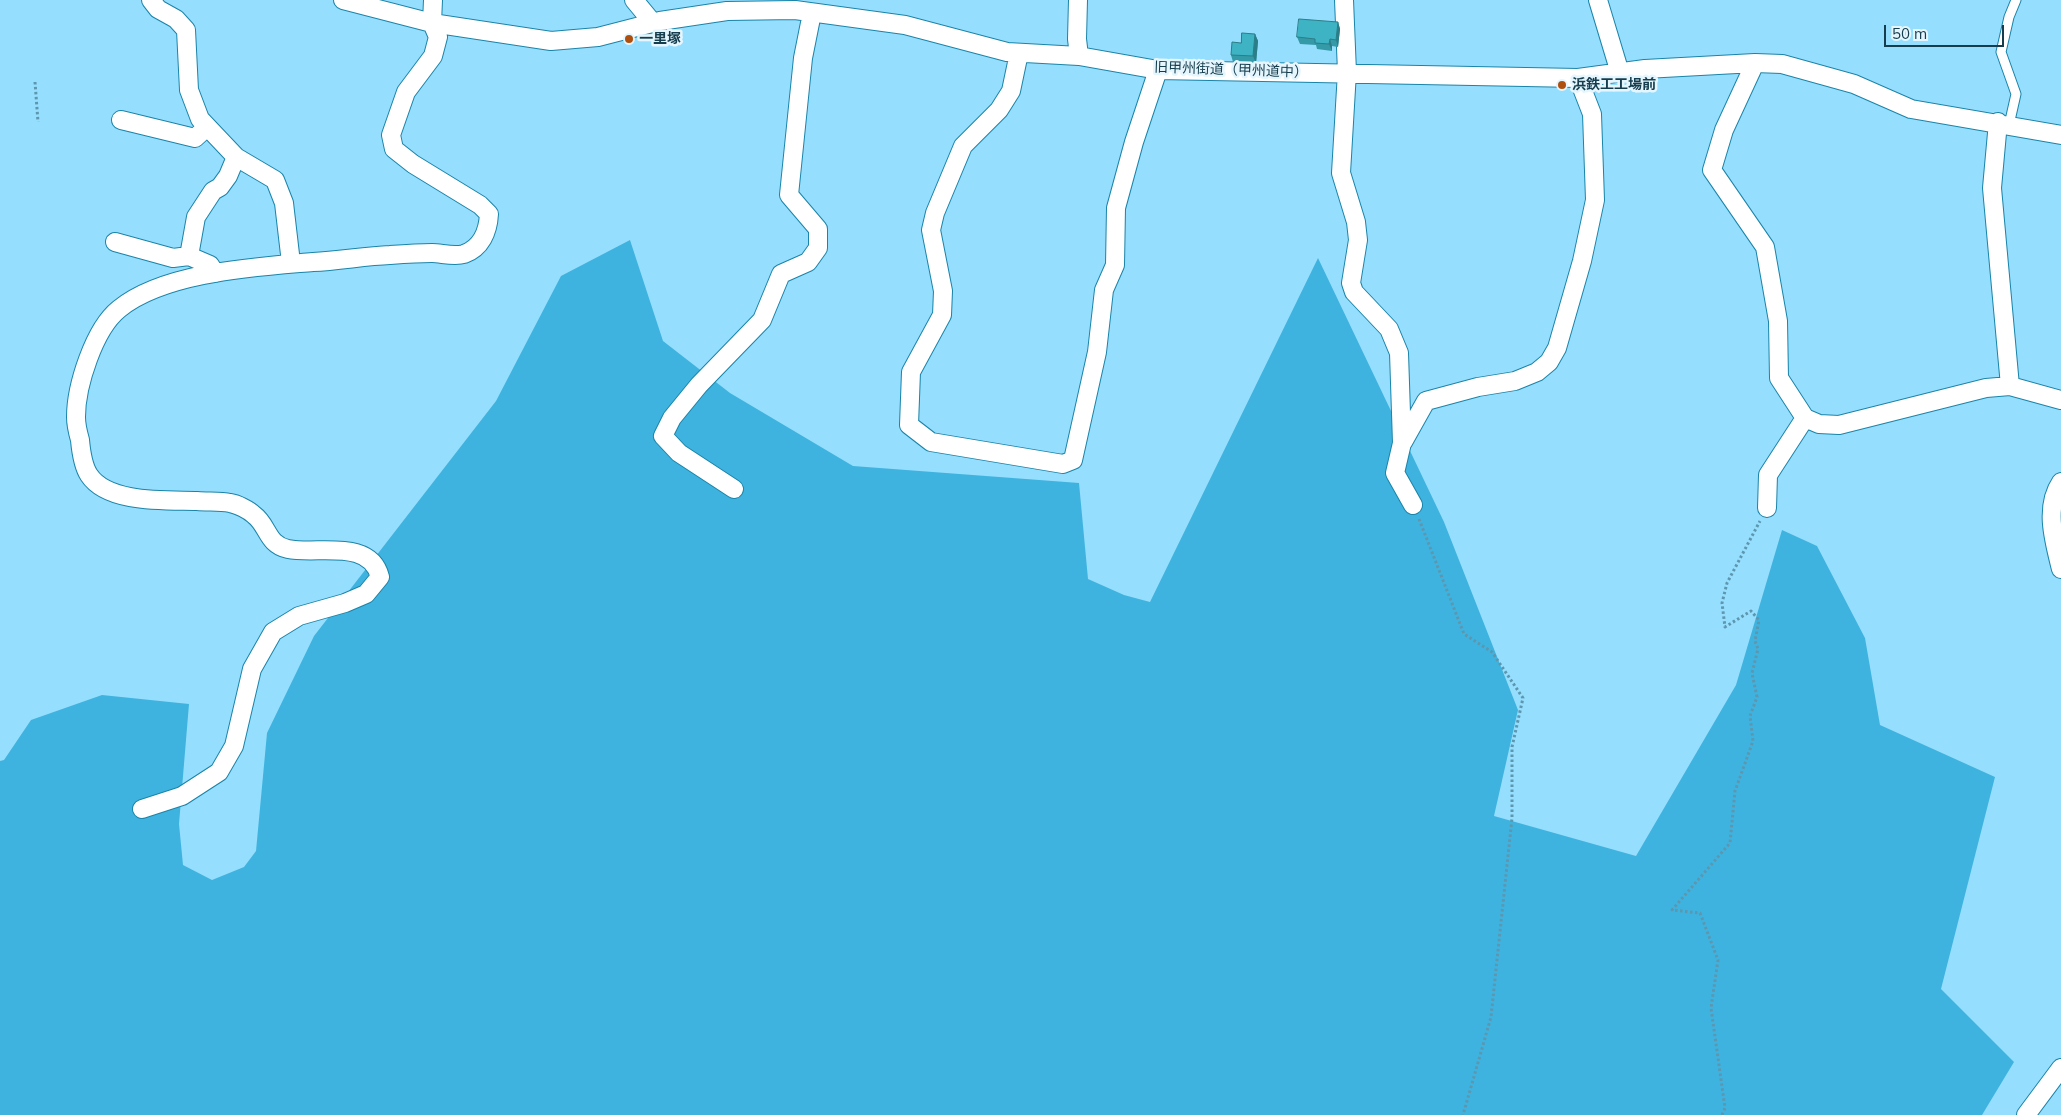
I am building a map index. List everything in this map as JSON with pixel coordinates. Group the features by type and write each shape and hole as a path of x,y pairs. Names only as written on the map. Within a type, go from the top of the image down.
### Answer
{"street":[{"path":"151,0 158,9 176,19 186,30 189,90 193,106 207,126 236,157 275,180 284,203 290,264"},
{"name":"旧甲州街道（甲州道中）","path":"343,0 432,23 551,40 598,37 653,22 727,11 801,8 905,26 1007,52 1080,56 1158,70 1347,72 1578,78 1755,62 1782,64 1854,84 1912,109 1954,118 2004,124 2061,135"},
{"path":"142,809 182,796 219,772 234,746 252,669 273,632 299,616 346,603 366,594 380,577 377,566 360,552 286,549 272,541 256,515 230,503 141,499 117,494 100,486 89,476 82,457 76,417 82,381 92,350 103,326 117,310 135,297 172,283 215,273 351,257 430,253 462,254 477,246 485,234 489,214 480,205 413,164 394,149 391,135 406,92 433,56 438,37 432,23 433,0"},
{"path":"634,0 653,22"},
{"path":"1078,0 1077,39 1080,56"},
{"path":"1344,0 1347,72 1341,173 1356,222 1358,240 1351,283 1354,292 1389,329 1399,353 1402,442 1395,473 1413,505"},
{"path":"1598,0 1620,73"},
{"path":"734,489 679,453 663,436 672,418 699,385 762,320 781,274 808,262 818,248 818,229 788,195 803,58 801,8"},
{"path":"1019,53 1011,91 999,110 963,146 935,213 931,230 943,290 942,316 911,372 909,425 931,442 1063,464 1073,460 1097,352 1104,290 1115,265 1116,208 1134,142 1158,70"},
{"path":"1755,62 1724,130 1712,170 1765,247 1778,321 1779,378 1805,418 1819,424 1839,425 1960,393 2010,386 2061,400"},
{"path":"1402,442 1426,401 1478,387 1515,381 1538,372 1549,362 1557,348 1584,252 1595,200 1592,114 1578,78"},
{"path":"121,120 195,138 207,126"},
{"path":"2004,124 1992,188 2010,386"},
{"path":"189,256 196,218 213,191 220,187 228,176 236,157"},
{"path":"115,242 174,258 189,256 210,265 215,273"},
{"path":"1767,508 1768,475 1805,418"},
{"path":"2061,482 2056,490 2052,508 2054,540 2061,569"},
{"path":"2026,1115 2061,1068"}],"lane":[{"path":"2004,124 2016,94 2001,52 2009,17 2016,0"}],"path":[{"path":"35,82 38,122"},
{"path":"1413,505 1464,634 1492,652 1523,698 1512,747 1512,818 1490,1017 1464,1115"},
{"path":"1722,1115 1726,1108 1711,1008 1718,960 1700,913 1672,910 1730,843 1735,791 1753,741 1750,716 1757,697 1752,673 1758,649 1754,641 1758,620 1751,611 1725,627 1722,603 1727,583 1767,508"}],"shaded area":[{"path":"630,240 663,341 730,393 853,466 1079,483 1088,579 1124,595 1150,602 1318,258 1444,522 1518,710 1494,816 1636,856 1736,685 1782,530 1817,546 1865,638 1880,725 1995,777 1941,989 2014,1062 1982,1115 0,1115 0,761 4,760 31,720 102,695 189,704 179,824 183,865 212,880 244,867 256,851 267,733 314,636 496,401 561,276"}],"building":[{"path":"1299,19 1338,22 1336,40 1330,39 1329,44 1315,43 1315,39 1297,37"},
{"path":"1242,33 1255,34 1253,56 1231,55 1232,42 1241,43"}],"place":[{"name":"一里塚","path":"629,39"},
{"name":"浜鉄工工場前","path":"1562,85"}]}
